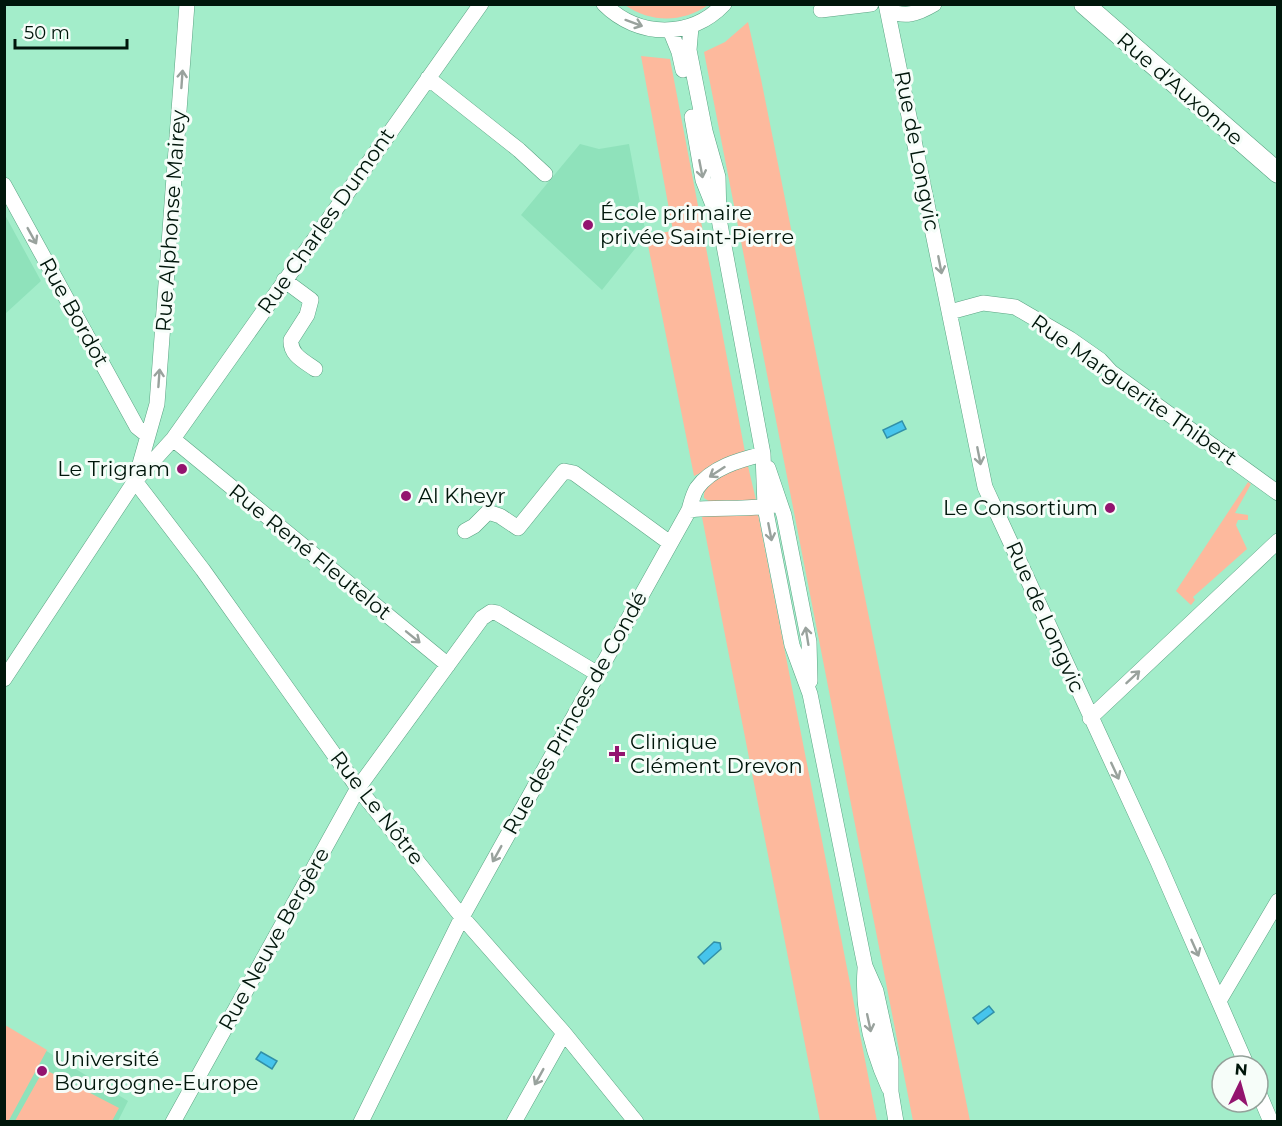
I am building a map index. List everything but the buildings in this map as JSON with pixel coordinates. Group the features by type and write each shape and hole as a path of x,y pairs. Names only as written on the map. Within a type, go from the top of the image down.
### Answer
{"main road":[{"name":"Rue d'Auxonne","path":"1084,4 1278,173"}],"street":[{"name":"Rue Alphonse Mairey","path":"147,435 157,404 187,4"},
{"name":"Rue Charles Dumont","path":"4,678 135,481 173,440 481,4"},
{"path":"604,4 620,17 635,24 670,30 691,27 718,11 724,4"},
{"path":"821,10 871,4"},
{"path":"887,7 900,15 923,11 934,4"},
{"name":"Rue de Longvic","path":"887,7 985,487 1158,862 1242,1054"},
{"path":"691,27 689,50 705,131 718,177 719,219 763,453 765,507 792,645 810,694 865,966 863,993 877,1062 891,1092 896,1122"},
{"path":"670,30 679,52 703,180 719,219"},
{"path":"428,78 519,150 545,174"},
{"name":"Rue Bordot","path":"4,185 137,427 147,435"},
{"path":"284,280 311,300 307,315 290,345 294,354 315,369"},
{"name":"Rue Marguerite Thibert","path":"950,312 983,303 1015,307 1070,339 1100,360 1111,372 1278,493"},
{"path":"147,435 173,440"},
{"name":"Rue Charles Dumont","path":"135,481 147,435"},
{"name":"Rue René Fleutelot","path":"173,440 448,665"},
{"path":"763,453 782,504 809,642 810,694"},
{"name":"Rue des Princes de Condé","path":"361,1122 462,917 689,510 697,488 716,471 763,453"},
{"path":"465,531 474,526 488,512 500,516 518,528 564,471 574,473 669,543"},
{"name":"Rue Le Nôtre","path":"135,481 209,579 358,788 462,917 564,1033 636,1122"},
{"path":"689,510 765,507 782,504"},
{"path":"1090,718 1278,541"},
{"name":"Rue Neuve Bergère","path":"173,1122 358,788 482,618 491,612 503,615 598,674"},
{"path":"1219,1001 1278,901"},
{"path":"514,1122 564,1033"}],"shaded area":[{"path":"625,5 708,5 677,18 656,18"},
{"path":"748,22 970,1121 913,1121 704,52 725,42"},
{"path":"641,56 670,59 745,452 694,476 646,235 673,231"},
{"name":"École primaire privée Saint-Pierre","path":"580,144 599,149 629,144 646,235 602,290 521,215"},
{"path":"5,215 41,281 5,314"},
{"path":"747,462 756,500 710,502 704,498 708,485 713,480"},
{"path":"1248,482 1251,484 1235,513 1248,515 1248,520 1238,520 1236,525 1247,549 1193,597 1195,600 1191,605 1176,591"},
{"path":"701,512 758,514 877,1121 820,1121"},
{"name":"Université Bourgogne-Europe","path":"4,1025 128,1101 118,1121 5,1121"},
{"path":"5,1025 47,1050 8,1122 4,1121"},
{"path":"44,1069 119,1108 112,1121 15,1121"}],"water":[{"path":"902,421 906,429 887,438 883,430"},
{"path":"714,942 720,943 721,949 704,964 698,957"},
{"path":"989,1006 994,1012 978,1024 973,1018"},
{"path":"261,1052 277,1061 272,1069 256,1059"}],"place":[{"name":"École primaire privée Saint-Pierre","path":"588,225"},
{"name":"Le Trigram","path":"182,469"},
{"name":"Al Kheyr","path":"406,496"},
{"name":"Le Consortium","path":"1110,508"},
{"name":"Clinique Clément Drevon","path":"617,754"},
{"name":"Université Bourgogne-Europe","path":"42,1071"}]}
